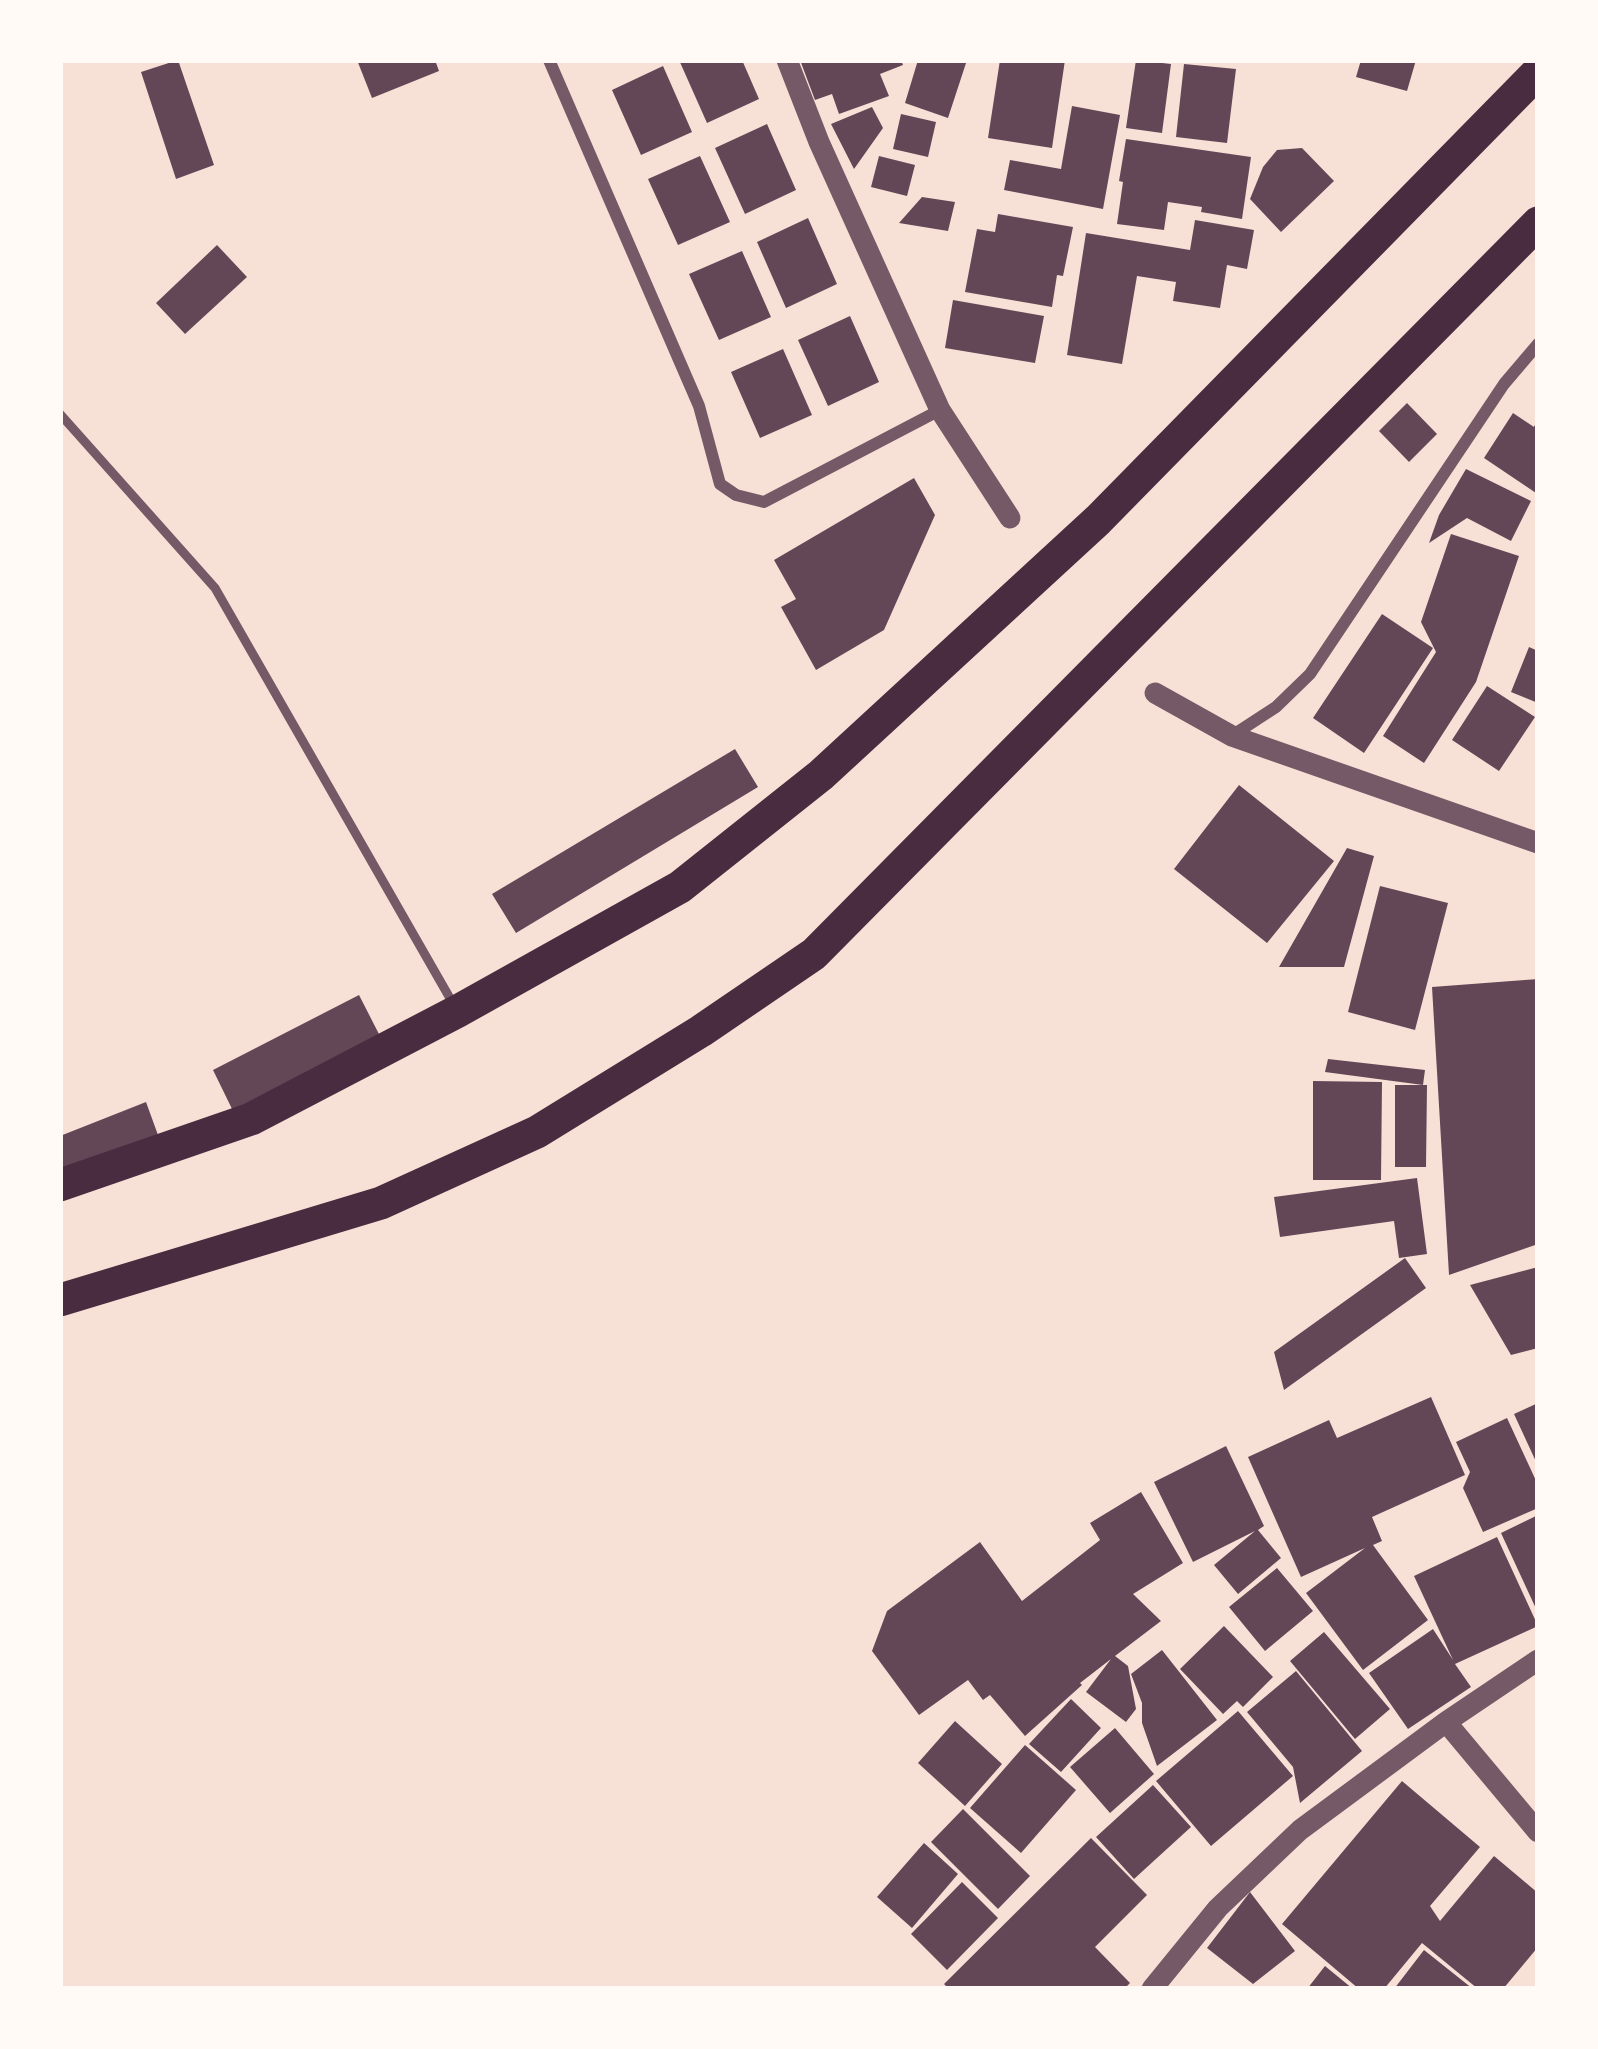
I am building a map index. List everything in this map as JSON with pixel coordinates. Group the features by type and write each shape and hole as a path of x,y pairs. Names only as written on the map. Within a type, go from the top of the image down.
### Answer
{"highway":[{"path":"60,1185 251,1119 458,1011 680,886 821,775 1098,520 1538,72"},
{"path":"60,1300 381,1203 537,1132 701,1031 814,954 1538,224"}],"street":[{"path":"549,60 699,406 719,484 736,495 764,502 940,410"},
{"path":"787,60 940,410 1010,518"},
{"path":"1232,736 1276,707 1310,674 1504,385 1538,344"},
{"path":"1155,693 1232,736 1538,843"},
{"path":"1152,1989 1218,1908 1300,1830 1538,1660"},
{"path":"1446,1722 1538,1832"}],"lane":[{"path":"60,414 214,588 458,1011"}],"building":[{"path":"178,60 214,165 176,179 141,72"},
{"path":"357,60 435,60 439,71 372,98"},
{"path":"679,60 742,60 759,99 707,123"},
{"path":"800,60 901,60 903,65 880,74 889,96 839,114 832,94 815,100"},
{"path":"918,60 967,60 948,118 905,103"},
{"path":"1000,60 1065,60 1052,148 988,138"},
{"path":"1136,60 1171,64 1162,133 1126,128"},
{"path":"1361,60 1416,60 1407,91 1356,77"},
{"path":"1184,64 1236,69 1227,143 1176,137"},
{"path":"663,66 692,132 641,155 612,90"},
{"path":"1072,106 1120,115 1103,209 1004,190 1010,160 1061,169"},
{"path":"872,107 883,128 854,169 831,124"},
{"path":"901,114 936,122 928,157 893,149"},
{"path":"767,124 796,190 745,214 715,148"},
{"path":"1126,139 1251,157 1242,219 1168,202 1164,230 1117,224"},
{"path":"1302,148 1334,181 1281,232 1250,199 1263,167 1277,150"},
{"path":"700,156 730,222 678,245 648,179"},
{"path":"879,156 915,165 907,196 871,187"},
{"path":"922,197 955,202 948,231 899,223"},
{"path":"998,214 1073,227 1052,307 965,292 977,229 995,232"},
{"path":"808,218 837,284 786,308 757,242"},
{"path":"1195,220 1254,230 1247,269 1227,265 1220,308 1173,301 1176,282 1137,276 1122,364 1067,355 1086,233 1190,250"},
{"path":"217,245 247,277 185,334 156,303"},
{"path":"742,251 771,317 719,340 689,274"},
{"path":"953,300 1044,316 1035,363 945,348"},
{"path":"850,316 879,382 828,406 798,340"},
{"path":"783,349 812,415 760,438 731,372"},
{"path":"1407,403 1437,434 1409,462 1379,431"},
{"path":"1513,413 1534,427 1538,418 1536,493 1484,458"},
{"path":"1466,469 1531,501 1511,541 1467,518 1429,543"},
{"path":"914,478 935,515 884,630 816,670 781,607 796,599 774,560"},
{"path":"1451,534 1519,556 1476,682 1424,763 1383,736 1436,652 1421,622"},
{"path":"1382,614 1433,648 1364,753 1313,718"},
{"path":"1529,647 1538,651 1538,703 1511,692"},
{"path":"1487,686 1535,717 1499,771 1452,740"},
{"path":"735,749 758,787 516,933 492,894"},
{"path":"1239,785 1334,861 1267,943 1174,869"},
{"path":"1347,848 1374,856 1344,967 1279,967"},
{"path":"1380,886 1448,903 1415,1030 1348,1012"},
{"path":"1538,979 1538,1244 1449,1275 1432,987"},
{"path":"359,995 381,1038 234,1113 213,1070"},
{"path":"1328,1059 1425,1070 1423,1085 1325,1072"},
{"path":"1313,1081 1382,1082 1381,1180 1313,1180"},
{"path":"1395,1085 1427,1085 1426,1167 1395,1167"},
{"path":"146,1102 158,1135 60,1174 60,1136"},
{"path":"1417,1178 1427,1254 1399,1258 1394,1221 1280,1237 1274,1197"},
{"path":"1405,1258 1426,1288 1284,1390 1274,1352"},
{"path":"1538,1267 1538,1348 1511,1355 1470,1285"},
{"path":"1431,1397 1465,1475 1372,1517 1382,1541 1373,1545 1428,1620 1363,1670 1306,1593 1365,1548 1301,1577 1248,1457 1329,1420 1337,1438"},
{"path":"1538,1403 1538,1466 1514,1414"},
{"path":"1507,1418 1538,1485 1538,1508 1483,1532 1463,1488 1470,1472 1456,1442"},
{"path":"1226,1446 1264,1526 1258,1530 1281,1558 1238,1594 1214,1565 1255,1531 1193,1562 1154,1482"},
{"path":"1141,1492 1183,1563 1133,1594 1161,1621 1115,1656 1128,1666 1136,1709 1126,1722 1086,1692 1111,1659 1025,1736 990,1695 983,1700 968,1680 919,1715 872,1651 887,1611 980,1542 1022,1601 1100,1540 1090,1523"},
{"path":"1538,1515 1538,1613 1501,1533"},
{"path":"1497,1537 1538,1626 1455,1664 1471,1687 1408,1729 1369,1673 1433,1629 1453,1660 1414,1576"},
{"path":"1277,1568 1313,1611 1265,1651 1229,1607"},
{"path":"1224,1626 1273,1677 1243,1707 1237,1701 1223,1714 1180,1669"},
{"path":"1324,1632 1390,1709 1355,1739 1290,1661"},
{"path":"1162,1650 1217,1720 1157,1766 1131,1674"},
{"path":"1296,1671 1362,1751 1300,1803 1293,1767 1247,1712"},
{"path":"1071,1699 1101,1728 1061,1772 1029,1744"},
{"path":"1238,1711 1293,1776 1211,1846 1156,1781"},
{"path":"955,1721 1002,1764 965,1806 918,1763"},
{"path":"1115,1728 1154,1774 1110,1813 1070,1767"},
{"path":"1025,1745 1076,1790 1021,1853 970,1808"},
{"path":"1402,1781 1480,1847 1430,1906 1440,1921 1494,1856 1538,1893 1538,1947 1503,1989 1478,1989 1422,1943 1384,1989 1359,1989 1282,1924"},
{"path":"1153,1785 1191,1827 1134,1879 1096,1837"},
{"path":"963,1809 1030,1876 998,1909 931,1842"},
{"path":"1091,1838 1147,1895 1095,1947 1130,1983 1124,1989 949,1989 944,1984"},
{"path":"924,1843 958,1874 912,1928 877,1897"},
{"path":"962,1882 998,1918 947,1970 911,1934"},
{"path":"1250,1892 1295,1951 1253,1984 1207,1948"},
{"path":"1424,1950 1473,1989 1394,1989"},
{"path":"1325,1966 1353,1989 1307,1989"}]}
